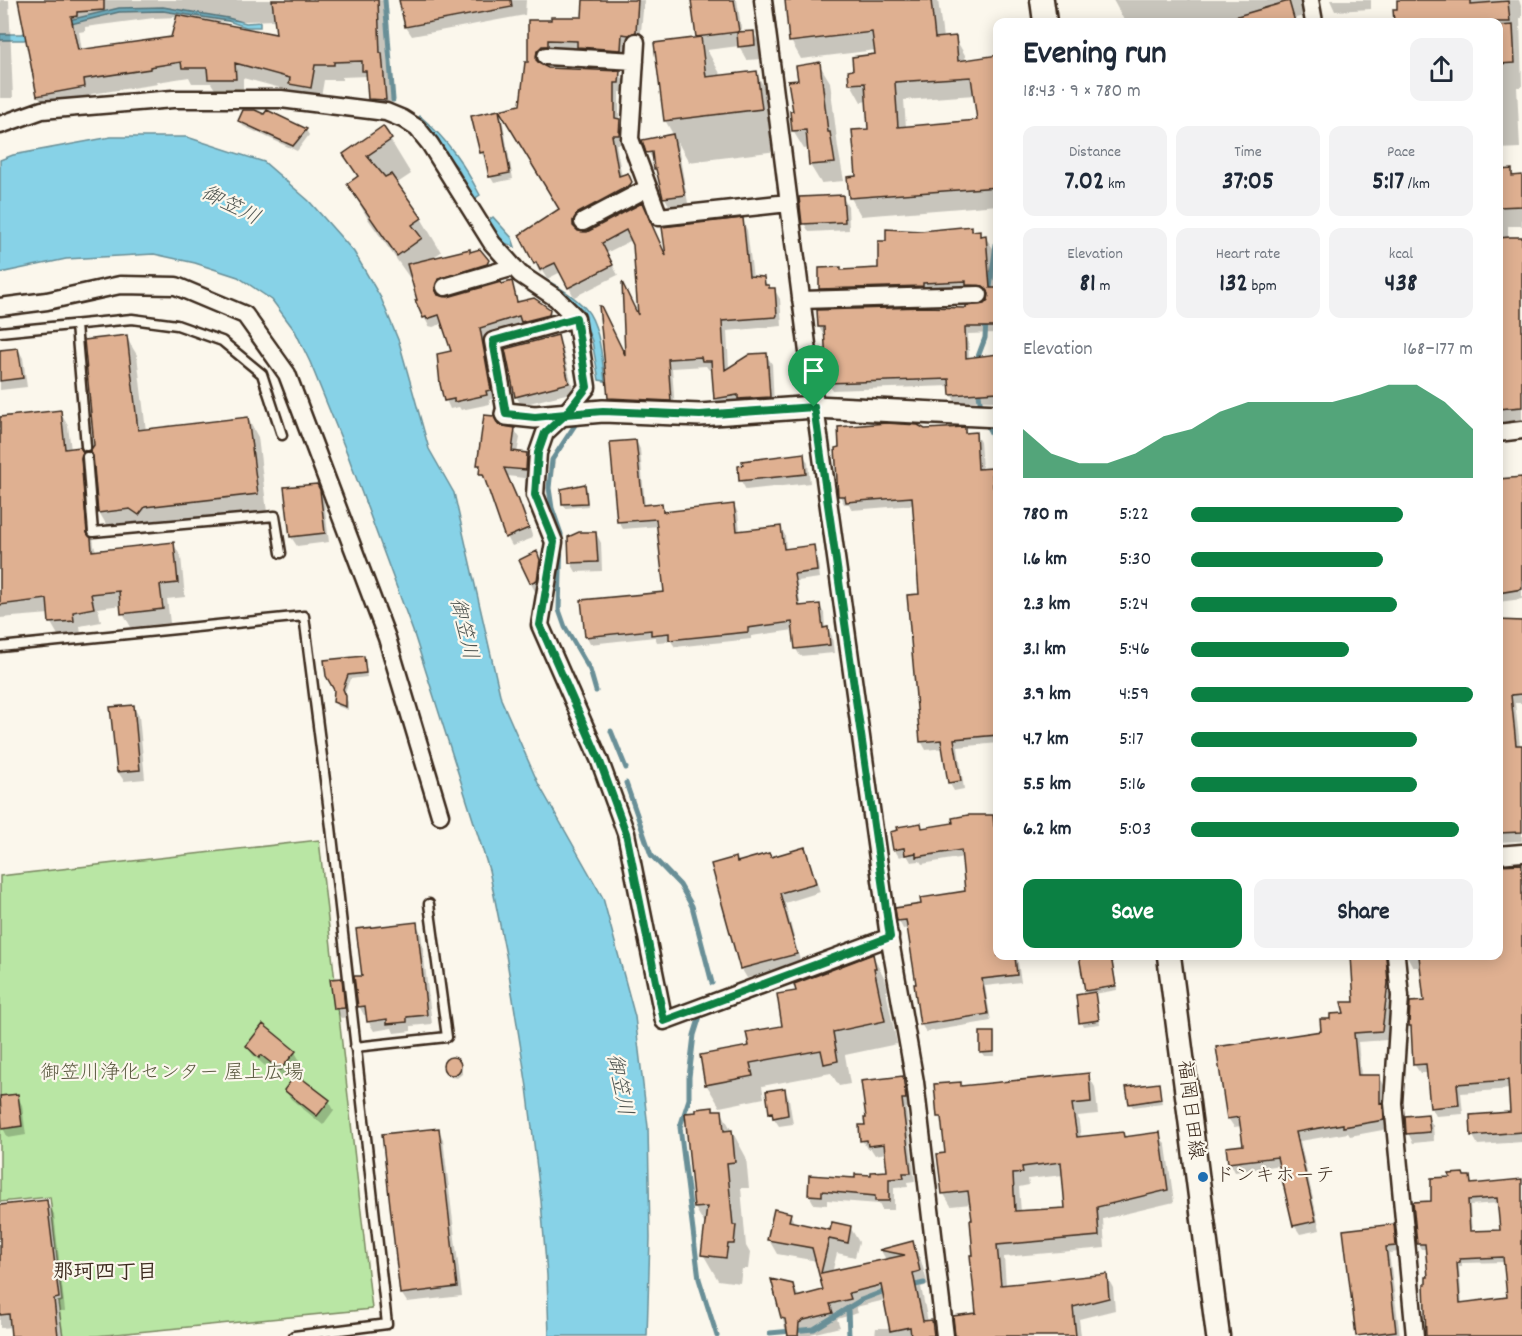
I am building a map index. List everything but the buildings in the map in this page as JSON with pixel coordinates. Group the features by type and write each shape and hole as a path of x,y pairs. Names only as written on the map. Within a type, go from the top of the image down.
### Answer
{"main road":[{"path":"1042,0 1044,18"},
{"name":"福岡日田線","path":"1170,960 1218,1336"}],"street":[{"path":"763,0 814,407 890,937 915,1082 945,1336"},
{"path":"1310,0 1313,18"},
{"path":"636,42 630,139 659,217 788,202"},
{"path":"546,56 634,61"},
{"path":"0,125 42,110 173,99 280,99 386,112 417,128 430,144 492,243 520,274 556,298 576,318 587,387 566,414 545,433 538,453 535,495 554,542 540,625 599,759 626,833 664,1021 890,937"},
{"path":"583,222 648,188"},
{"path":"445,287 513,267"},
{"path":"0,307 47,301 120,285 176,286 245,315 287,374 387,638 440,815"},
{"path":"801,300 979,296"},
{"path":"576,318 493,341 506,414 535,417 603,411 700,415 814,407 993,416"},
{"path":"1503,432 1522,430"},
{"path":"1503,855 1522,853"},
{"path":"1396,960 1400,996 1393,1103 1415,1336"}],"lane":[{"path":"0,332 132,319 177,325 222,341 262,374 282,435"},
{"path":"76,325 86,446"},
{"path":"87,457 93,532 275,516 281,553"},
{"path":"0,647 304,616 331,827 387,1324 294,1336"},
{"path":"355,1047 447,1037 429,904"},
{"path":"371,1326 372,1336"}],"green space":[{"name":"御笠川浄化センター 屋上広場","path":"319,840 372,1309 96,1336 63,1336 58,1302 62,1301 50,1197 0,1202 0,876"}],"water":[{"path":"163,7 246,23 260,22 260,27 246,27 228,21 163,11 119,12 39,32 24,40 0,40 0,34 22,34 36,28 119,8"},
{"path":"420,116 454,152 480,195 474,199 457,167 416,120"},
{"name":"御笠川","path":"111,137 187,137 264,162 309,201 354,252 381,298 399,342 429,449 454,493 501,699 538,783 603,898 635,1017 648,1127 650,1238 647,1336 549,1336 541,1201 527,1087 506,955 489,870 414,634 347,453 295,331 272,300 238,277 195,263 154,254 66,259 0,273 0,160 13,155"},
{"path":"493,217 512,238 515,247 502,242 488,221"},
{"path":"542,277 565,291 590,315 600,343 605,381 599,380 592,341 581,314 583,310 564,294 561,296 542,283"}],"waterway":[{"path":"385,0 393,100"},
{"path":"989,295 993,266"},
{"path":"976,362 985,338 986,322"},
{"path":"978,386 981,409"},
{"path":"985,421 993,436"},
{"path":"575,425 552,460 549,488 552,508 561,534 559,610 565,627 590,670 596,691"},
{"path":"611,731 626,768"},
{"path":"626,783 651,855 680,885 692,906 712,983"},
{"path":"699,1012 689,1077 689,1099 680,1127 699,1279 717,1336"},
{"path":"911,1286 924,1283"},
{"path":"770,1333 814,1329 861,1300 887,1290"},
{"path":"848,1309 849,1336"}],"place":[{"name":"ドンキホーテ","path":"1203,1177"}],"district":[{"name":"那珂四丁目","path":"105,1274"}],"route":[{"path":"814,407 700,415 603,411 566,414 587,387 576,318 493,341 506,414 535,417 566,414 545,433 538,453 535,495 554,542 540,625 599,759 626,833 664,1021 890,937 814,407"}]}
